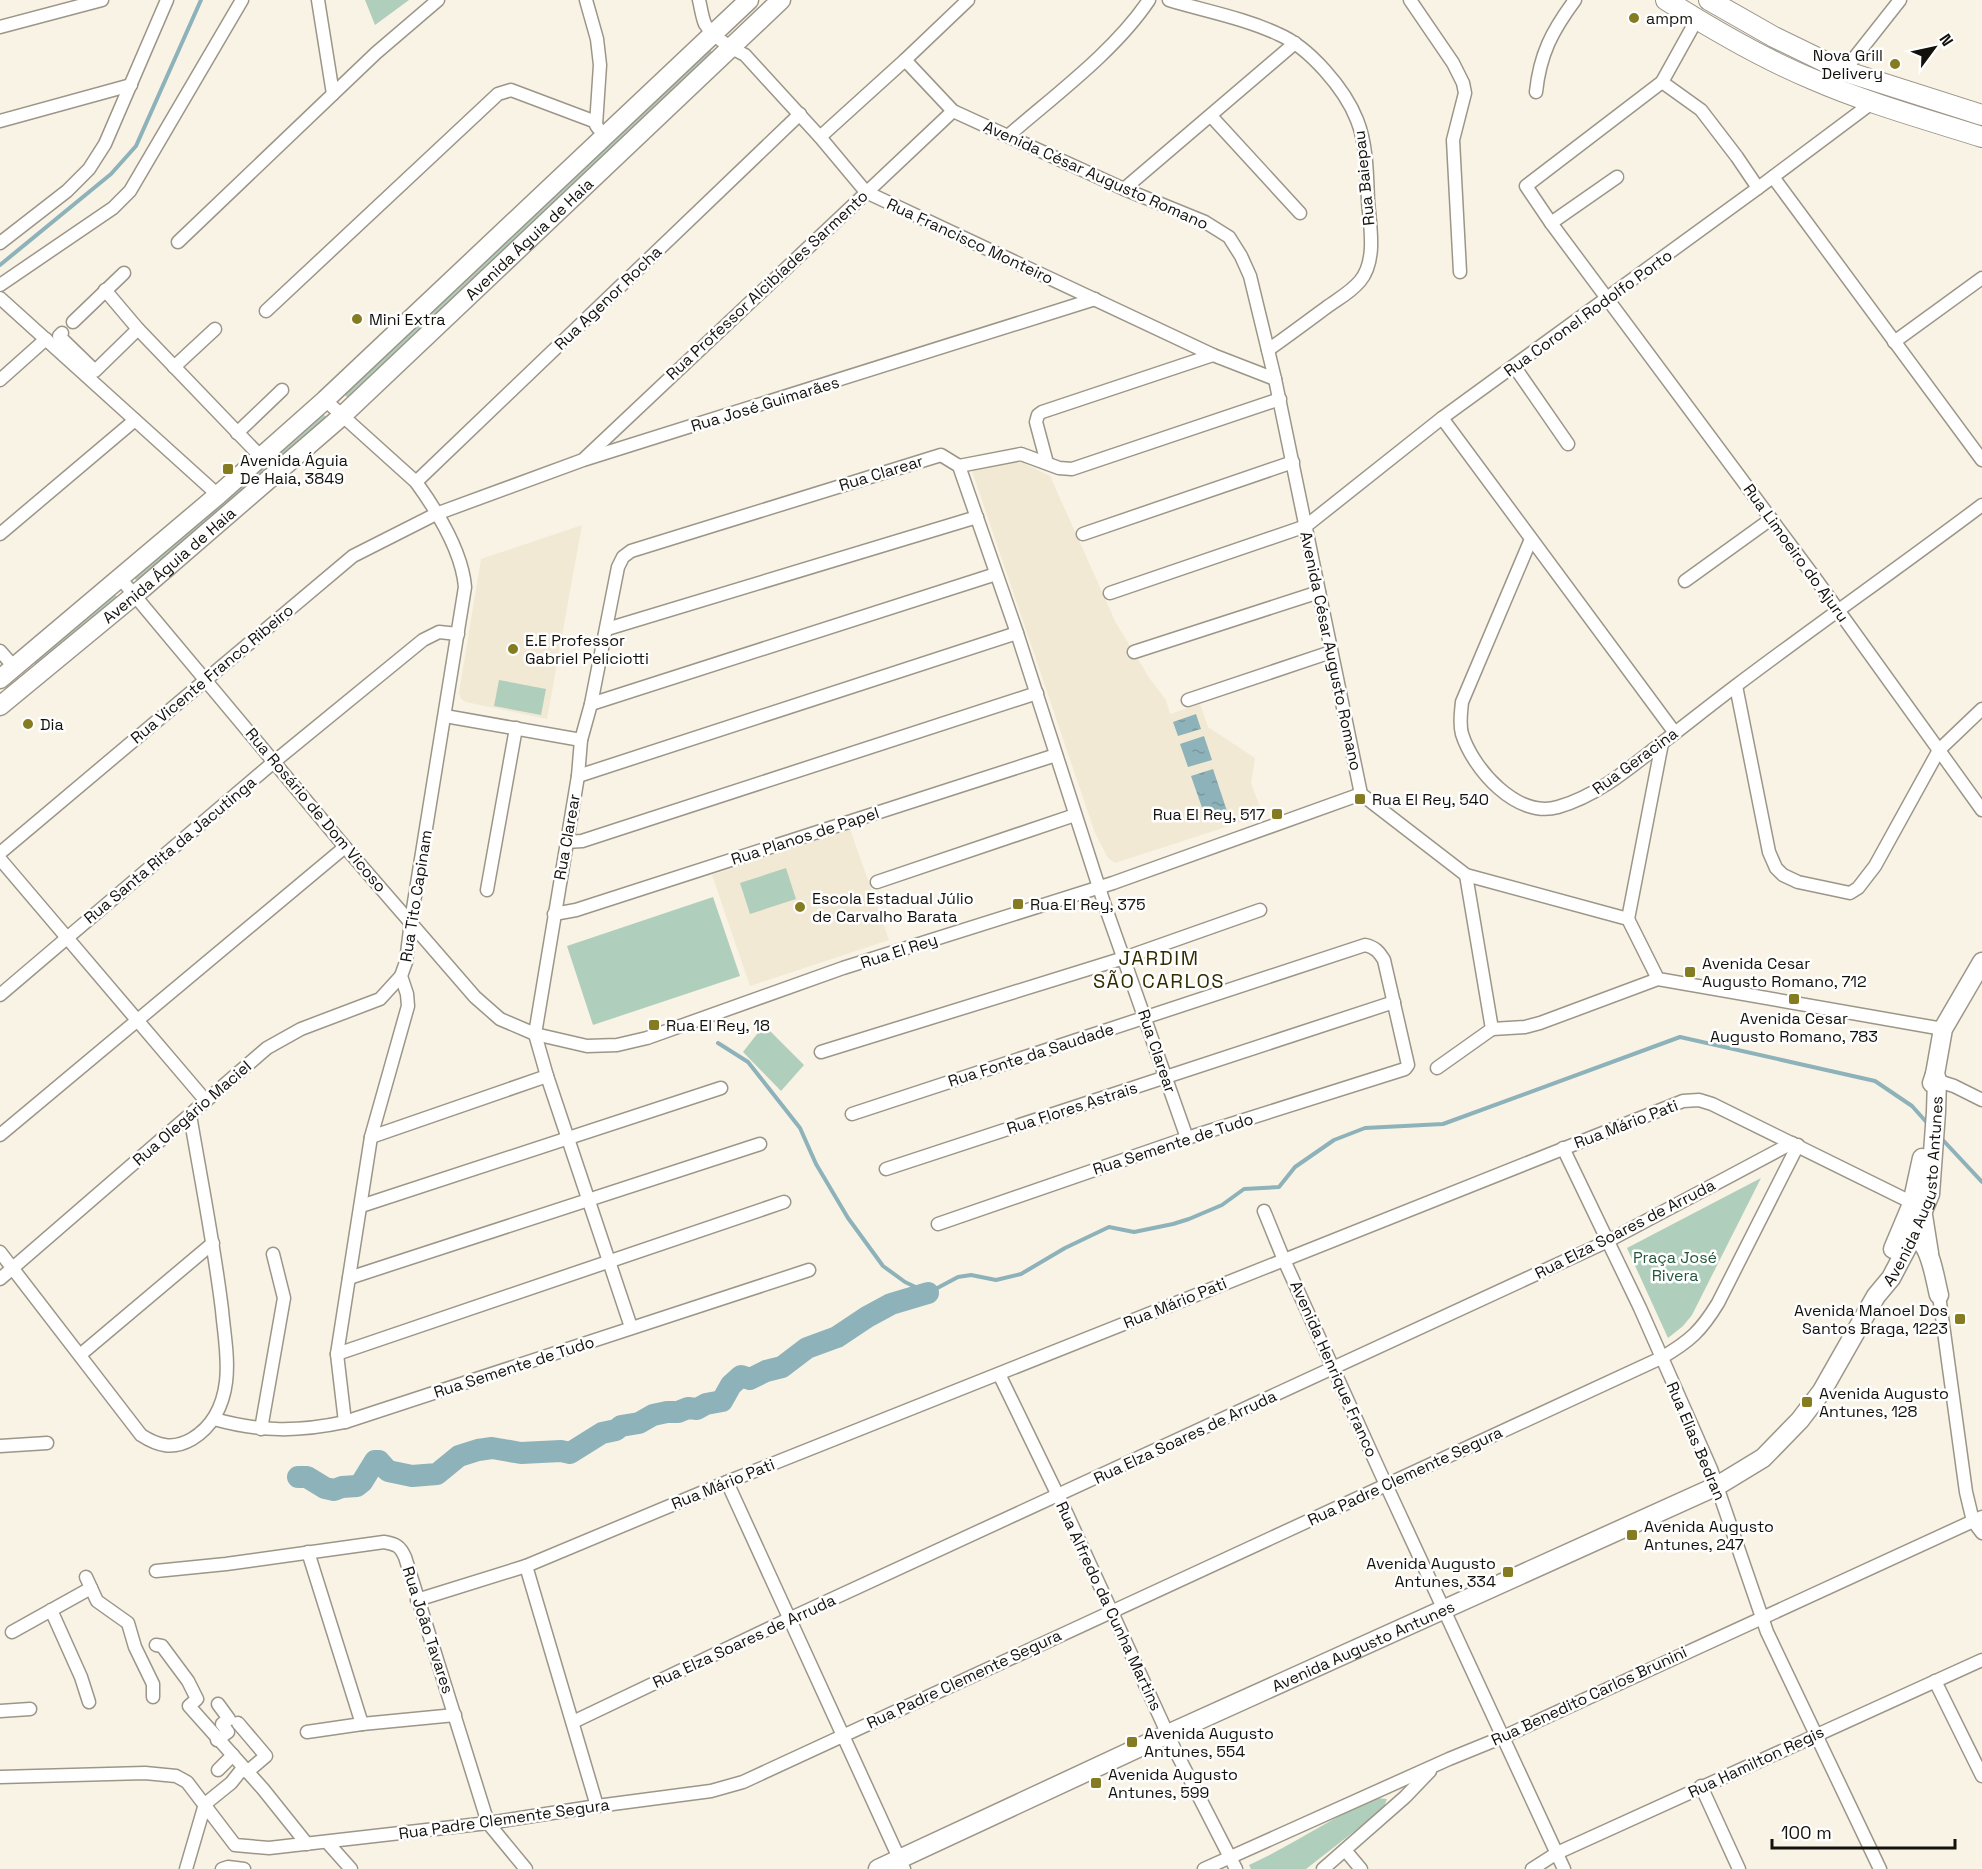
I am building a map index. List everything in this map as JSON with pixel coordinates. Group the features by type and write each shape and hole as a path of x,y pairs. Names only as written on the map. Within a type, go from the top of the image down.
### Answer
{"main road":[{"name":"Avenida Águia de Haia","path":"0,706 16,677 120,578 262,458 326,400 600,130 714,34 749,0"},
{"name":"Avenida Águia de Haia","path":"16,677 135,595 342,416 781,0"},
{"path":"1666,0 1697,19 1811,79 1873,102 1982,137"},
{"path":"1710,0 1774,37 1844,71 1982,115"},
{"path":"0,696 16,677"},
{"path":"1943,1029 1982,963"},
{"name":"Avenida Augusto Antunes","path":"1876,1296 1881,1270 1918,1206 1930,1194 1928,1148 1935,1078 1943,1029"},
{"name":"Avenida Augusto Antunes","path":"878,1869 902,1864 1168,1734 1717,1486 1763,1458 1800,1420 1822,1390 1876,1296 1892,1278 1910,1242 1918,1206"},
{"path":"1910,1242 1917,1239 1927,1249 1940,1295"}],"street":[{"path":"0,27 102,0"},
{"path":"0,243 68,191 89,169 105,144 166,0"},
{"path":"0,285 113,208 130,191 242,0"},
{"path":"318,0 333,94"},
{"path":"178,242 376,53 438,0"},
{"path":"266,311 498,94 511,90 600,130 600,65 597,39 586,0"},
{"path":"699,0 705,23 714,34"},
{"path":"820,136 968,0"},
{"path":"1008,136 1113,45 1134,22 1149,0"},
{"name":"Rua Baiepau","path":"1169,0 1259,26 1295,43 1330,77 1357,119 1363,141 1367,176 1370,253 1368,267 1360,281 1268,350"},
{"path":"1410,0 1454,63 1465,93 1453,140 1460,272"},
{"path":"1536,92 1542,56 1575,0"},
{"path":"1844,71 1900,0"},
{"path":"1697,19 1662,82 1701,110 1758,188"},
{"name":"Rua Francisco Monteiro","path":"714,34 731,48 745,55 820,136 866,192 1213,355 1275,379"},
{"path":"1124,189 1295,43"},
{"name":"Avenida César Augusto Romano","path":"905,60 954,111 1124,189 1205,222 1229,237 1250,276 1280,399 1361,794 1466,875 1628,919"},
{"name":"Rua Limoeiro do Ajuru","path":"1662,82 1526,186 1982,810"},
{"path":"0,121 131,85"},
{"name":"Rua Coronel Rodolfo Porto","path":"1110,592 1306,526 1442,418 1608,299 1873,102"},
{"name":"Rua Professor Alcibíades Sarmento","path":"583,460 954,111"},
{"name":"Rua Agenor Rocha","path":"416,482 800,114"},
{"path":"1211,116 1300,213"},
{"path":"1551,223 1617,177"},
{"path":"1773,177 1982,460"},
{"path":"74,322 124,273"},
{"path":"1894,342 1982,278"},
{"path":"105,290 138,329 262,458"},
{"path":"0,298 218,495"},
{"name":"Rua José Guimarães","path":"436,514 583,460 1095,299"},
{"path":"62,333 59,336 95,371 138,329"},
{"path":"174,367 216,329"},
{"path":"0,380 46,339"},
{"path":"1047,463 1036,422 1038,415 1042,412 1213,355"},
{"path":"1514,366 1568,444"},
{"path":"237,433 282,390"},
{"path":"959,466 1021,454 1059,468 1072,469 1280,399"},
{"name":"Rua Tito Capinam","path":"326,400 416,482 457,552 463,570 465,587 406,962 401,976 408,1006 371,1137 337,1354 345,1422"},
{"path":"1442,418 1675,733"},
{"path":"0,534 135,420"},
{"name":"Rua Clarear","path":"535,1034 578,776 581,740 591,704 618,567 623,557 631,551 941,455 959,466 1017,633 1099,886 1187,1137"},
{"path":"1083,534 1293,462"},
{"name":"Rua Geracina","path":"1532,539 1462,702 1460,722 1463,735 1479,766 1497,788 1517,803 1543,810 1582,799 1622,774 1838,610 1982,506"},
{"name":"Rua Vicente Franco Ribeiro","path":"0,853 353,556 436,514"},
{"path":"607,629 977,517"},
{"path":"1685,581 1771,519"},
{"path":"591,704 996,574"},
{"name":"Rua Rosário de Dom Vicoso","path":"120,578 475,997 500,1018 535,1034"},
{"path":"1134,652 1319,592"},
{"name":"Rua Santa Rita da Jacutinga","path":"0,995 275,761 423,640 440,632 458,634"},
{"path":"578,776 1017,633"},
{"path":"0,651 16,677"},
{"path":"1188,700 1331,652"},
{"path":"1736,686 1769,852 1776,868 1783,875 1798,882 1850,893 1858,888 1875,866 1938,750 1982,709"},
{"path":"566,842 582,841 1037,693"},
{"path":"445,716 581,740"},
{"path":"487,890 516,728"},
{"path":"1658,979 1628,919 1662,743"},
{"name":"Rua Planos de Papel","path":"554,914 576,910 1056,755"},
{"name":"Rua El Rey","path":"535,1034 588,1046 617,1046 647,1038 843,969 1099,886 1361,794"},
{"path":"877,882 1075,815"},
{"path":"0,1136 345,846"},
{"path":"0,860 206,1101"},
{"path":"1466,875 1492,1029"},
{"path":"821,1052 1124,958 1260,910"},
{"name":"Rua Fonte da Saudade","path":"852,1113 1365,945 1380,952 1394,1002"},
{"name":"Rua Olegário Maciel","path":"0,1279 282,1038 380,999 401,976"},
{"path":"1437,1068 1492,1029 1525,1027 1540,1023 1658,979 1943,1029"},
{"name":"Rua Semente de Tudo","path":"938,1224 1187,1137 1405,1069 1407,1065 1394,1002"},
{"name":"Rua Flores Astrais","path":"886,1169 1394,1002"},
{"path":"535,1034 631,1327"},
{"path":"371,1137 547,1076"},
{"path":"1935,1078 1970,1092 1982,1100"},
{"path":"361,1206 721,1088"},
{"name":"Rua Mário Pati","path":"417,1600 526,1566 728,1482 1683,1101 1699,1100 1712,1104 1918,1206"},
{"path":"0,1252 141,1435 153,1443 175,1446 188,1441 204,1430 214,1419 226,1384 227,1363 213,1244 190,1115"},
{"path":"349,1278 760,1144"},
{"name":"Rua Elza Soares de Arruda","path":"573,1722 791,1618 1608,1241 1795,1144"},
{"name":"Rua Padre Clemente Segura","path":"0,1776 146,1773 176,1776 187,1782 235,1845 269,1848 488,1823 711,1791 743,1782 1661,1358 1685,1344 1704,1326 1718,1303 1795,1144"},
{"name":"Rua Elias Bedran","path":"1563,1148 1608,1241 1717,1486 1761,1617 1880,1869"},
{"path":"337,1354 784,1202"},
{"path":"1918,1206 1940,1295 1966,1492 1982,1533"},
{"name":"Avenida Henrique Franco","path":"1264,1211 1386,1485 1564,1869"},
{"path":"80,1355 213,1244"},
{"path":"261,1429 284,1298 273,1254"},
{"name":"Rua Semente de Tudo","path":"214,1419 261,1429 314,1429 345,1422 808,1270"},
{"name":"Rua Alfredo da Cunha Martins","path":"999,1374 1168,1734 1236,1869"},
{"path":"0,1446 47,1443"},
{"path":"728,1482 902,1864"},
{"name":"Rua Benedito Carlos Brunini","path":"1203,1869 1503,1737 1977,1519"},
{"name":"Rua João Tavares","path":"156,1571 226,1564 384,1542 395,1543 405,1557 488,1823 526,1869"},
{"path":"308,1552 362,1724"},
{"path":"526,1566 597,1806"},
{"path":"12,1632 51,1610 88,1582 97,1601 128,1623 135,1647 153,1683 153,1697"},
{"path":"51,1610 81,1677 89,1702"},
{"path":"156,1645 162,1646 188,1681 197,1699 189,1706 307,1844"},
{"name":"Rua Hamilton Regis","path":"1532,1869 1557,1853 1701,1786 1982,1660"},
{"path":"1935,1681 1982,1776"},
{"path":"217,1740 228,1732 222,1724 229,1719 218,1704"},
{"path":"0,1711 30,1709"},
{"path":"307,1732 455,1715"},
{"path":"186,1869 205,1804 245,1770 266,1756 238,1724"},
{"path":"218,1770 233,1755"},
{"path":"1323,1869 1405,1797 1435,1765"},
{"path":"1701,1786 1739,1869"},
{"path":"327,1842 351,1869"},
{"path":"1345,1850 1361,1869"},
{"path":"222,1869 228,1866 244,1869"}],"shaded area":[{"path":"1011,457 1050,476 1116,623 1150,679 1166,700 1170,714 1200,704 1208,727 1255,758 1251,783 1263,815 1115,863 1108,858 1095,833 972,471"},
{"name":"E.E Professor Gabriel Peliciotti","path":"582,525 547,719 461,699 459,692 481,559"},
{"name":"Escola Estadual Júlio de Carvalho Barata","path":"850,829 889,940 750,986 712,875"}],"green space":[{"path":"365,0 409,0 375,25"},
{"path":"709,49 713,53 348,398 344,394"},
{"path":"323,414 327,418 138,582 134,578"},
{"path":"114,594 118,598 36,665 33,661"},
{"path":"499,680 546,689 541,715 494,706"},
{"path":"786,868 796,899 750,914 740,883"},
{"path":"713,897 740,976 593,1025 567,946"},
{"path":"764,1025 804,1065 781,1091 743,1052"},
{"name":"Praça José Rivera","path":"1761,1178 1692,1315 1668,1338 1627,1248"},
{"path":"1376,1798 1387,1799 1383,1809 1306,1869 1251,1869 1249,1865"}],"water":[{"path":"1196,714 1201,729 1178,736 1173,722"},
{"path":"1204,736 1212,760 1188,767 1180,744"},
{"path":"1213,769 1227,811 1206,819 1191,776"}],"waterway":[{"path":"0,265 111,174 136,146 201,0"},
{"path":"718,1043 748,1062 800,1128 816,1164 848,1218 883,1266 905,1282 928,1293 958,1277 971,1275 996,1280 1021,1274 1065,1248 1109,1227 1134,1232 1173,1224 1222,1205 1244,1189 1279,1187 1295,1167 1334,1140 1365,1128 1443,1124 1680,1037 1875,1081 1912,1106 1929,1125"},
{"path":"1940,1137 1982,1182"},
{"path":"298,1477 307,1477 325,1488 334,1490 357,1486 375,1461 379,1461 388,1471 412,1476 437,1474 459,1456 478,1450 492,1448 521,1453 561,1451 570,1453 602,1433 616,1430 621,1426 639,1423 653,1415 678,1412 688,1408 697,1409 706,1404 722,1401 731,1385 741,1376 750,1379 766,1371 782,1367 807,1348 837,1337 891,1304 928,1293"}],"place":[{"name":"ampm","path":"1634,18"},
{"name":"Nova Grill Delivery","path":"1895,64"},
{"name":"Mini Extra","path":"357,319"},
{"name":"Avenida Águia De Haia, 3849","path":"228,469"},
{"name":"E.E Professor Gabriel Peliciotti","path":"513,649"},
{"name":"Dia","path":"28,724"},
{"name":"Rua El Rey, 540","path":"1360,799"},
{"name":"Rua El Rey, 517","path":"1277,814"},
{"name":"Rua El Rey, 375","path":"1018,904"},
{"name":"Escola Estadual Júlio de Carvalho Barata","path":"800,907"},
{"name":"Avenida Cesar Augusto Romano, 712","path":"1690,972"},
{"name":"Avenida Cesar Augusto Romano, 783","path":"1794,999"},
{"name":"Rua El Rey, 18","path":"654,1025"},
{"name":"Avenida Manoel Dos Santos Braga, 1223","path":"1960,1319"},
{"name":"Avenida Augusto Antunes, 128","path":"1807,1402"},
{"name":"Avenida Augusto Antunes, 247","path":"1632,1535"},
{"name":"Avenida Augusto Antunes, 334","path":"1508,1572"},
{"name":"Avenida Augusto Antunes, 554","path":"1132,1742"},
{"name":"Avenida Augusto Antunes, 599","path":"1096,1783"}],"district":[{"name":"JARDIM SÃO CARLOS","path":"1159,970"}]}
